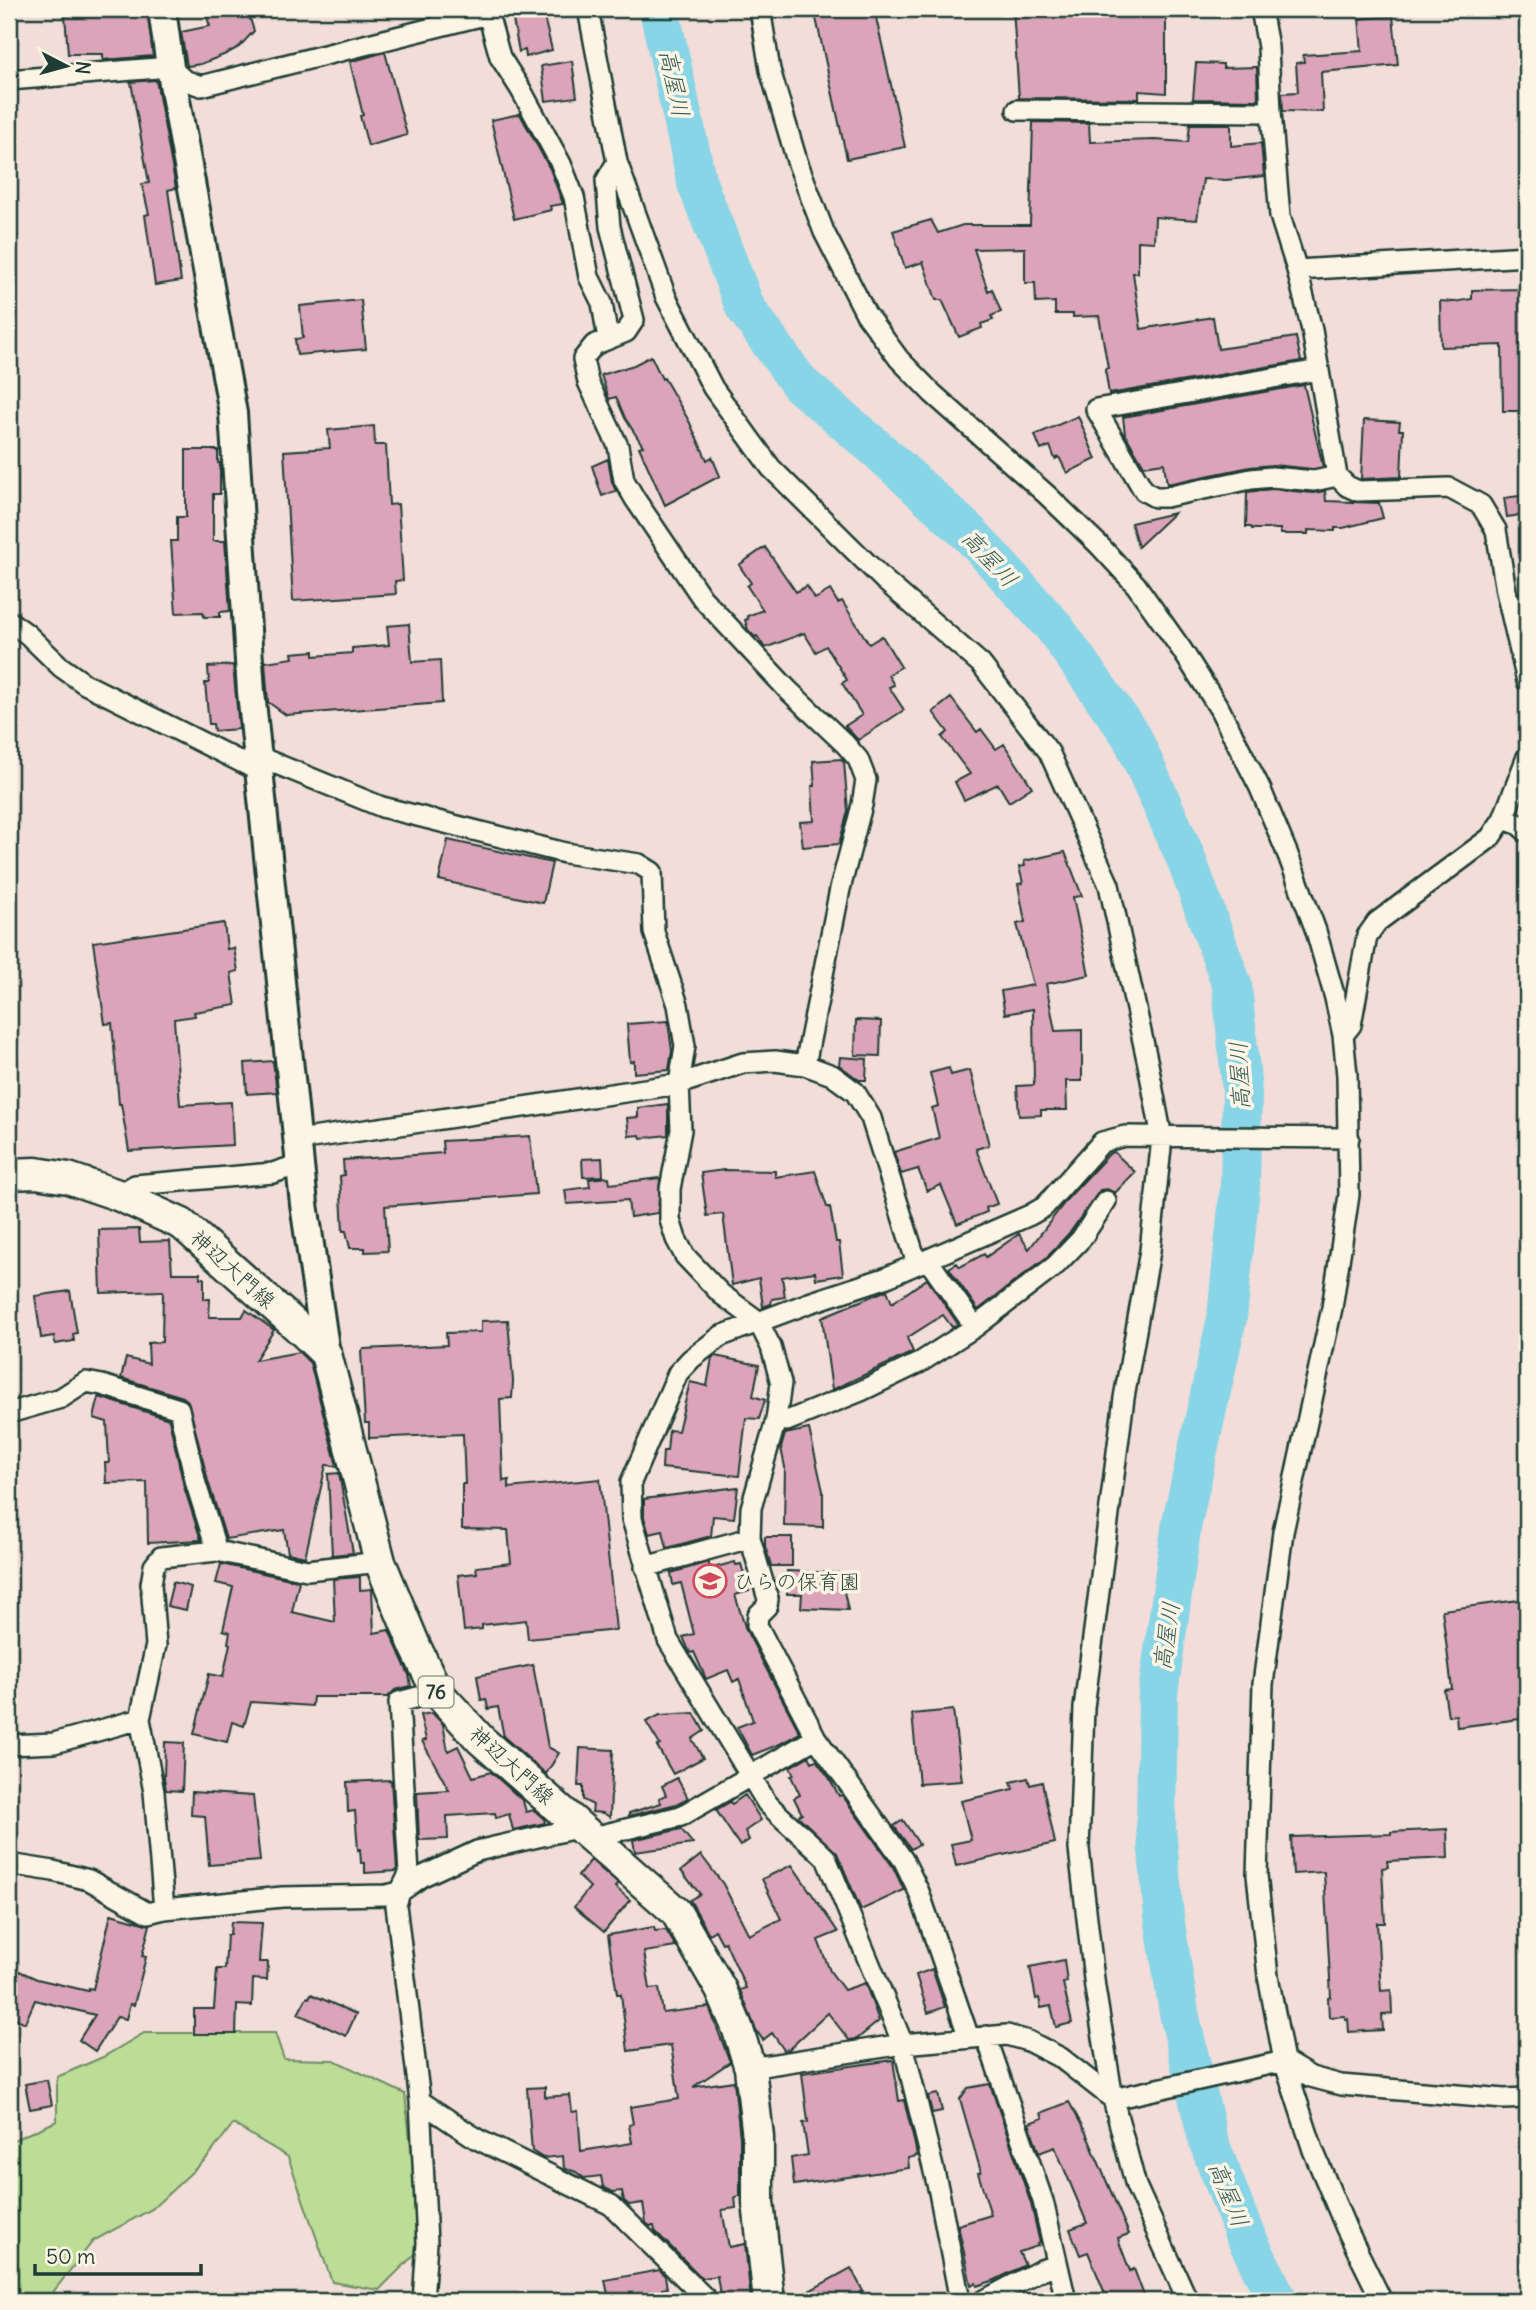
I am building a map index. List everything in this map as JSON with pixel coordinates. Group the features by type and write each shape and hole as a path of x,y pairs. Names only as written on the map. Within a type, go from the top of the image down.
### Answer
{"main road":[{"name":"神辺大門線","path":"9,1174 36,1173 68,1178 118,1195 182,1224 326,1354 380,1562 437,1692 481,1740 676,1912 721,1990 737,2027 750,2068 758,2137 758,2202 769,2301"}],"street":[{"path":"162,9 170,67 233,413 250,692 299,1152 326,1354"},
{"path":"588,9 617,162 666,297 713,388 771,468 884,580 981,664 1049,752 1109,885 1167,1138 1124,1398 1084,1708 1079,1849 1095,1989 1136,2186 1188,2301"},
{"path":"760,9 770,70 797,161 824,232 866,314 899,359 932,393 1047,495 1136,585 1219,708 1259,788 1288,855 1316,931 1343,1035 1349,1195 1332,1308 1283,1532 1263,1684 1257,1875 1281,2062 1313,2150 1346,2228 1382,2301"},
{"path":"1261,9 1268,47 1280,216 1297,271 1319,370 1337,476 1347,486 1358,491 1449,488 1480,505 1496,530 1518,605 1527,681"},
{"path":"9,80 170,67 184,79 201,86 488,14 500,57 561,164 574,197 589,277 603,303 608,339"},
{"path":"1017,110 1271,112"},
{"path":"617,162 606,181 610,227 634,320 626,332 594,345 583,359 588,382 618,446 624,480 702,598 851,751 858,759 866,780 840,889 805,1065"},
{"path":"1297,271 1527,256"},
{"path":"1319,370 1096,409 1144,491 1155,497 1251,479 1272,477 1314,481 1337,476"},
{"path":"9,621 27,634 61,667 85,684 258,764 382,807 565,853 639,864 652,872 654,932 678,1004 685,1046 679,1084 681,1130 670,1189 670,1220 685,1256 721,1294 758,1321 771,1346 781,1383 776,1420 751,1508 750,1538 768,1599 767,1606 758,1615 757,1625 816,1738 904,1861 919,1892 1043,2201 1066,2301"},
{"path":"1343,1035 1351,1024 1367,936 1377,922 1490,838 1503,819 1527,757"},
{"path":"1503,819 1518,824 1527,832"},
{"path":"118,1195 135,1185 273,1173 299,1152 679,1084 743,1063 775,1060 805,1065 832,1075 855,1092 871,1118 923,1262 975,1327"},
{"path":"960,2301 939,2192 903,2044 827,1857 767,1803 668,1640 632,1519 631,1482 678,1373 691,1359 721,1336 885,1278 1044,1207 1102,1142 1125,1136 1346,1138"},
{"path":"776,1420 787,1421 861,1391 919,1363 975,1327 1055,1266 1081,1240 1106,1201"},
{"path":"9,1413 61,1398 86,1382 179,1409 196,1484 217,1551"},
{"path":"645,1567 750,1538"},
{"path":"164,1909 154,1792 140,1719 156,1645 151,1584 154,1566 161,1558 217,1551 307,1570 380,1562"},
{"path":"423,2301 426,2243 420,2101 396,1905 409,1874 399,1702 437,1692"},
{"path":"9,1745 54,1743 140,1719"},
{"path":"9,1864 89,1880 148,1913 282,1897 386,1895 400,1892 423,1876 477,1851 681,1816 816,1738"},
{"path":"750,2068 903,2044 1007,2035 1028,2041 1061,2059 1118,2098 1281,2062 1311,2077 1342,2085 1504,2099 1527,2098"},
{"path":"420,2101 477,2139 611,2205 708,2301"},
{"path":"983,2301 1041,2270 1057,2265"}],"green space":[{"path":"144,2033 275,2033 284,2059 334,2060 405,2094 422,2247 379,2290 332,2282 288,2157 233,2124 207,2158 152,2209 93,2241 46,2301 9,2301 9,2142 57,2121 57,2077 103,2057"}],"building":[{"path":"70,9 147,9 153,56 103,60 103,54 68,54 65,15 70,16"},
{"path":"204,9 247,9 254,31 239,47 226,54 201,64 187,66 181,32 210,26"},
{"path":"511,9 542,9 552,50 526,57 525,50 519,52"},
{"path":"814,9 874,9 905,147 847,159"},
{"path":"1013,9 1166,9 1166,93 1139,91 1139,99 1019,98"},
{"path":"1393,16 1398,65 1321,72 1323,112 1283,111 1282,93 1298,92 1296,63 1304,62 1303,55 1362,51 1359,19"},
{"path":"385,52 407,135 368,146 350,62"},
{"path":"572,61 577,97 546,101 541,66"},
{"path":"1196,63 1223,64 1223,68 1257,67 1258,100 1193,99"},
{"path":"156,80 176,188 168,190 181,281 155,285 145,215 149,214 142,184 149,183 131,82"},
{"path":"520,114 550,169 563,204 550,206 551,210 514,219 491,120"},
{"path":"1033,122 1089,123 1090,142 1188,142 1190,124 1231,124 1231,146 1261,143 1264,176 1226,180 1203,179 1197,220 1155,217 1154,242 1138,241 1138,273 1133,273 1141,329 1213,317 1218,349 1296,337 1301,361 1109,394 1105,369 1108,368 1099,316 1073,317 1073,314 1055,314 1055,302 1036,303 1035,283 1025,283 1025,248 974,249 988,291 992,289 1001,312 991,316 993,320 981,324 982,328 959,337 942,300 936,300 923,262 905,268 893,231 931,220 938,233 963,225 1030,225"},
{"path":"1527,289 1527,411 1503,411 1502,345 1441,347 1440,301 1472,299 1472,290"},
{"path":"361,300 366,349 297,355 295,339 303,338 300,306"},
{"path":"651,356 662,379 664,378 689,421 707,460 712,457 720,476 665,505 639,447 643,446 625,418 616,397 609,399 601,375 634,365"},
{"path":"1304,385 1323,467 1250,467 1167,484 1164,463 1144,466 1125,434 1123,417"},
{"path":"1078,416 1096,459 1067,473 1059,457 1055,459 1050,446 1041,450 1035,435"},
{"path":"1364,420 1400,422 1399,430 1403,430 1401,477 1361,479"},
{"path":"374,426 375,445 386,445 389,505 398,504 403,580 395,581 396,594 293,601 284,451 330,448 328,430"},
{"path":"186,450 218,450 220,494 213,494 213,541 225,541 230,611 220,612 220,617 204,617 203,612 176,613 171,541 177,541 177,517 186,517"},
{"path":"608,459 616,491 602,496 592,466"},
{"path":"1272,489 1313,493 1325,491 1326,501 1379,503 1383,518 1335,528 1335,531 1308,530 1308,534 1280,534 1280,529 1246,527 1247,492"},
{"path":"1527,495 1527,514 1507,517 1504,498"},
{"path":"1174,513 1138,547 1131,523"},
{"path":"765,547 796,592 807,586 815,599 830,590 838,603 842,601 869,644 882,636 901,667 888,675 894,685 889,687 904,710 858,740 845,726 862,715 842,683 847,680 826,646 816,652 804,633 765,648 757,636 748,630 745,620 748,619 747,616 763,610 747,586 751,583 739,565"},
{"path":"409,624 412,662 440,660 442,703 286,715 268,702 265,662 293,658 292,653 314,651 314,656 352,653 352,648 389,645 387,626"},
{"path":"233,665 239,729 214,731 213,724 209,724 205,683 209,683 208,667"},
{"path":"951,698 977,732 981,729 996,749 1004,744 1032,787 1009,802 998,784 964,800 955,782 970,774 942,737 948,732 933,712"},
{"path":"841,759 844,762 848,811 839,844 803,847 800,822 814,821 813,761"},
{"path":"448,840 552,863 543,903 439,880"},
{"path":"1065,852 1082,896 1073,897 1089,975 1046,984 1055,1031 1082,1030 1082,1081 1066,1081 1067,1110 1041,1110 1041,1115 1019,1116 1017,1086 1034,1085 1033,1009 1005,1014 1001,991 1033,985 1017,924 1025,922 1018,884 1023,883 1019,867 1025,866 1024,861"},
{"path":"224,923 227,949 234,948 238,971 231,973 236,1005 194,1012 195,1016 174,1019 180,1105 231,1102 233,1145 129,1151 119,1104 112,1023 105,1024 93,942"},
{"path":"856,1020 881,1021 880,1056 855,1055"},
{"path":"668,1021 672,1051 669,1070 634,1073 634,1061 630,1062 627,1024"},
{"path":"840,1057 867,1059 866,1080 859,1080 839,1065"},
{"path":"273,1061 277,1092 247,1094 245,1063"},
{"path":"949,1068 951,1075 970,1070 989,1145 976,1149 997,1204 986,1208 987,1212 957,1224 941,1185 927,1191 918,1169 901,1174 894,1152 939,1138 932,1108 938,1106 930,1073"},
{"path":"668,1104 668,1135 641,1138 640,1135 629,1136 627,1118 638,1117 638,1108"},
{"path":"530,1136 536,1194 385,1206 388,1251 365,1252 365,1248 350,1248 346,1231 343,1231 340,1176 344,1175 343,1160 443,1153 442,1141"},
{"path":"1114,1152 1135,1172 1115,1193 1107,1189 1100,1190 1071,1231 1047,1257 978,1310 949,1268 957,1263 960,1267 984,1254 986,1257 1019,1234 1029,1249 1068,1198 1110,1153"},
{"path":"602,1158 603,1176 583,1177 582,1159"},
{"path":"724,1170 775,1171 775,1177 815,1171 827,1207 830,1207 836,1242 839,1242 843,1275 816,1279 815,1272 782,1277 785,1297 772,1299 771,1304 763,1307 759,1278 732,1285 723,1214 707,1216 701,1173"},
{"path":"609,1177 610,1184 660,1178 658,1213 630,1217 628,1200 567,1204 565,1190 590,1187 589,1179"},
{"path":"139,1229 140,1242 170,1241 172,1273 200,1273 200,1278 204,1278 204,1299 210,1299 209,1317 242,1317 246,1310 274,1330 255,1360 299,1352 310,1363 337,1466 326,1465 305,1557 288,1553 284,1530 226,1539 188,1401 183,1397 121,1378 126,1358 149,1364 148,1343 162,1342 163,1291 101,1293 99,1230"},
{"path":"927,1279 958,1324 952,1327 943,1315 907,1338 913,1352 832,1390 822,1317 887,1290 892,1303"},
{"path":"70,1291 77,1333 73,1334 74,1341 55,1344 54,1336 41,1338 35,1296"},
{"path":"508,1320 513,1381 512,1398 500,1399 503,1481 509,1480 509,1488 600,1479 616,1630 528,1639 526,1620 482,1625 482,1629 464,1631 458,1575 477,1573 476,1567 511,1563 508,1530 462,1529 462,1484 465,1484 463,1434 369,1438 369,1423 365,1423 361,1351 447,1345 446,1333 481,1332 481,1321"},
{"path":"715,1356 759,1365 753,1396 765,1400 759,1419 746,1418 739,1476 662,1468 669,1430 678,1431 690,1382 707,1386 712,1358"},
{"path":"99,1397 169,1419 184,1487 201,1540 148,1543 147,1482 106,1483 105,1463 109,1463 107,1422 94,1418"},
{"path":"809,1429 823,1491 823,1527 784,1526 785,1467 781,1448 785,1434"},
{"path":"339,1473 353,1553 332,1555 328,1474"},
{"path":"738,1487 734,1518 713,1516 711,1536 667,1548 663,1531 649,1534 644,1517 644,1499"},
{"path":"765,1537 792,1537 792,1566 771,1566"},
{"path":"709,1562 709,1569 735,1562 736,1565 741,1564 749,1591 735,1595 746,1630 800,1733 752,1755 737,1727 753,1721 739,1679 733,1682 728,1670 706,1679 694,1652 690,1653 683,1637 694,1634 681,1583 673,1585 671,1573"},
{"path":"221,1564 299,1581 292,1612 335,1622 333,1579 360,1577 360,1590 372,1589 374,1633 389,1630 409,1675 411,1686 395,1690 388,1697 313,1697 312,1706 251,1702 244,1726 232,1722 227,1742 194,1734 209,1674 223,1677 230,1644 230,1632 223,1630 233,1587 216,1583"},
{"path":"787,1571 840,1573 848,1610 801,1608 802,1594 787,1594"},
{"path":"173,1582 191,1587 186,1610 167,1606"},
{"path":"1527,1599 1527,1718 1457,1727 1456,1715 1448,1716 1444,1690 1452,1689 1442,1610"},
{"path":"533,1665 548,1747 559,1753 546,1774 504,1737 498,1707 488,1709 486,1699 481,1700 477,1676"},
{"path":"953,1710 962,1781 919,1784 912,1714"},
{"path":"432,1713 443,1724 448,1751 458,1746 473,1777 491,1772 523,1801 526,1812 534,1810 545,1823 513,1830 509,1814 496,1818 495,1813 447,1816 448,1839 419,1840 417,1792 449,1790 422,1741 426,1740 420,1715"},
{"path":"694,1713 704,1731 692,1739 703,1758 673,1774 646,1722 660,1715"},
{"path":"165,1742 184,1743 182,1791 166,1790"},
{"path":"580,1748 613,1750 610,1817 592,1812 593,1805 583,1800 583,1786 578,1786"},
{"path":"809,1756 812,1762 816,1760 839,1796 842,1795 893,1867 904,1890 861,1910 837,1853 798,1816 802,1814 794,1798 800,1795 790,1767"},
{"path":"677,1778 688,1798 676,1804 629,1816 629,1813 661,1803 659,1798 666,1795 662,1786"},
{"path":"1028,1778 1030,1785 1042,1782 1055,1843 956,1866 951,1844 971,1840 961,1801 1013,1789 1011,1782"},
{"path":"391,1780 397,1871 365,1873 365,1863 361,1863 360,1849 358,1850 355,1811 348,1812 347,1782"},
{"path":"192,1792 253,1796 260,1861 209,1865 205,1816 191,1815"},
{"path":"745,1795 761,1820 745,1831 749,1840 740,1846 716,1810"},
{"path":"903,1820 919,1844 911,1849 894,1826"},
{"path":"681,1829 693,1844 635,1852 633,1840"},
{"path":"1447,1829 1448,1858 1387,1861 1388,1867 1382,1868 1385,1923 1377,1923 1381,1991 1391,1990 1392,2014 1382,2015 1383,2030 1349,2032 1348,2019 1345,2019 1345,2016 1329,2017 1328,1998 1331,1997 1324,1872 1293,1874 1291,1837 1391,1834"},
{"path":"701,1855 723,1884 749,1935 781,1919 762,1879 792,1865 838,1932 818,1940 830,1971 844,1990 865,1983 879,2021 857,2039 849,2040 828,2013 789,2049 784,2050 772,2033 763,2040 756,2030 740,1990 746,1988 725,1942 722,1943 715,1930 709,1934 690,1900 700,1894 681,1871"},
{"path":"591,1860 618,1884 615,1887 630,1900 604,1932 574,1907 590,1887 578,1876"},
{"path":"111,1914 150,1925 142,1956 146,1957 134,2005 130,2004 126,2019 117,2017 95,2051 79,2040 95,2015 35,2000 25,2023 9,2015 9,1978 13,1968 37,1979 88,1991 89,1988 93,1989"},
{"path":"231,1922 262,1923 259,1962 268,1962 267,1980 253,1979 252,2006 237,2005 236,2034 194,2034 194,2009 214,2009 217,1969 225,1969 227,1935 230,1935"},
{"path":"654,1927 655,1931 666,1930 676,1947 644,1952 650,1989 659,1988 663,2013 709,2007 730,2062 693,2087 734,2081 740,2138 740,2196 735,2197 736,2208 722,2210 729,2247 745,2244 751,2301 721,2301 717,2276 702,2278 655,2231 654,2226 646,2223 643,2203 629,2205 624,2201 622,2191 613,2192 603,2187 601,2176 584,2178 564,2168 563,2156 543,2158 532,2151 527,2088 545,2087 545,2097 570,2095 572,2112 578,2111 581,2151 632,2143 630,2107 679,2099 671,2045 628,2051 621,1994 617,1994 608,1935"},
{"path":"1064,1960 1067,1982 1063,1983 1072,2023 1056,2027 1051,2006 1041,2008 1039,1998 1036,1999 1030,1967"},
{"path":"932,1969 945,2007 928,2013 916,1975"},
{"path":"311,1994 356,2014 346,2036 298,2014"},
{"path":"893,2060 899,2101 904,2100 917,2156 908,2158 909,2168 794,2185 791,2158 808,2155 803,2123 808,2122 802,2073"},
{"path":"47,2080 52,2105 30,2109 25,2084"},
{"path":"990,2084 1031,2204 1040,2243 1019,2252 1025,2265 977,2286 976,2283 971,2285 958,2225 991,2215 960,2099 968,2088"},
{"path":"938,2094 942,2111 932,2113 928,2096"},
{"path":"1069,2102 1086,2133 1129,2234 1118,2238 1119,2242 1130,2271 1134,2269 1146,2301 1108,2301 1088,2252 1080,2255 1070,2229 1087,2223 1055,2147 1039,2153 1029,2123 1043,2118 1041,2113"},
{"path":"851,2268 863,2291 845,2301 791,2301"},
{"path":"660,2270 665,2276 667,2288 662,2289 663,2301 627,2301 627,2296 609,2299 605,2280"}],"waterway":[{"name":"高屋川","path":"659,9 697,183 745,307 800,384 876,448 970,534 1053,626 1132,737 1185,856 1232,985 1242,1092 1240,1187 1227,1318 1182,1522 1158,1694 1156,1828 1164,1917 1179,2013 1208,2140 1243,2231 1278,2301"}],"place":[{"name":"ひらの保育園","path":"710,1581"}]}
